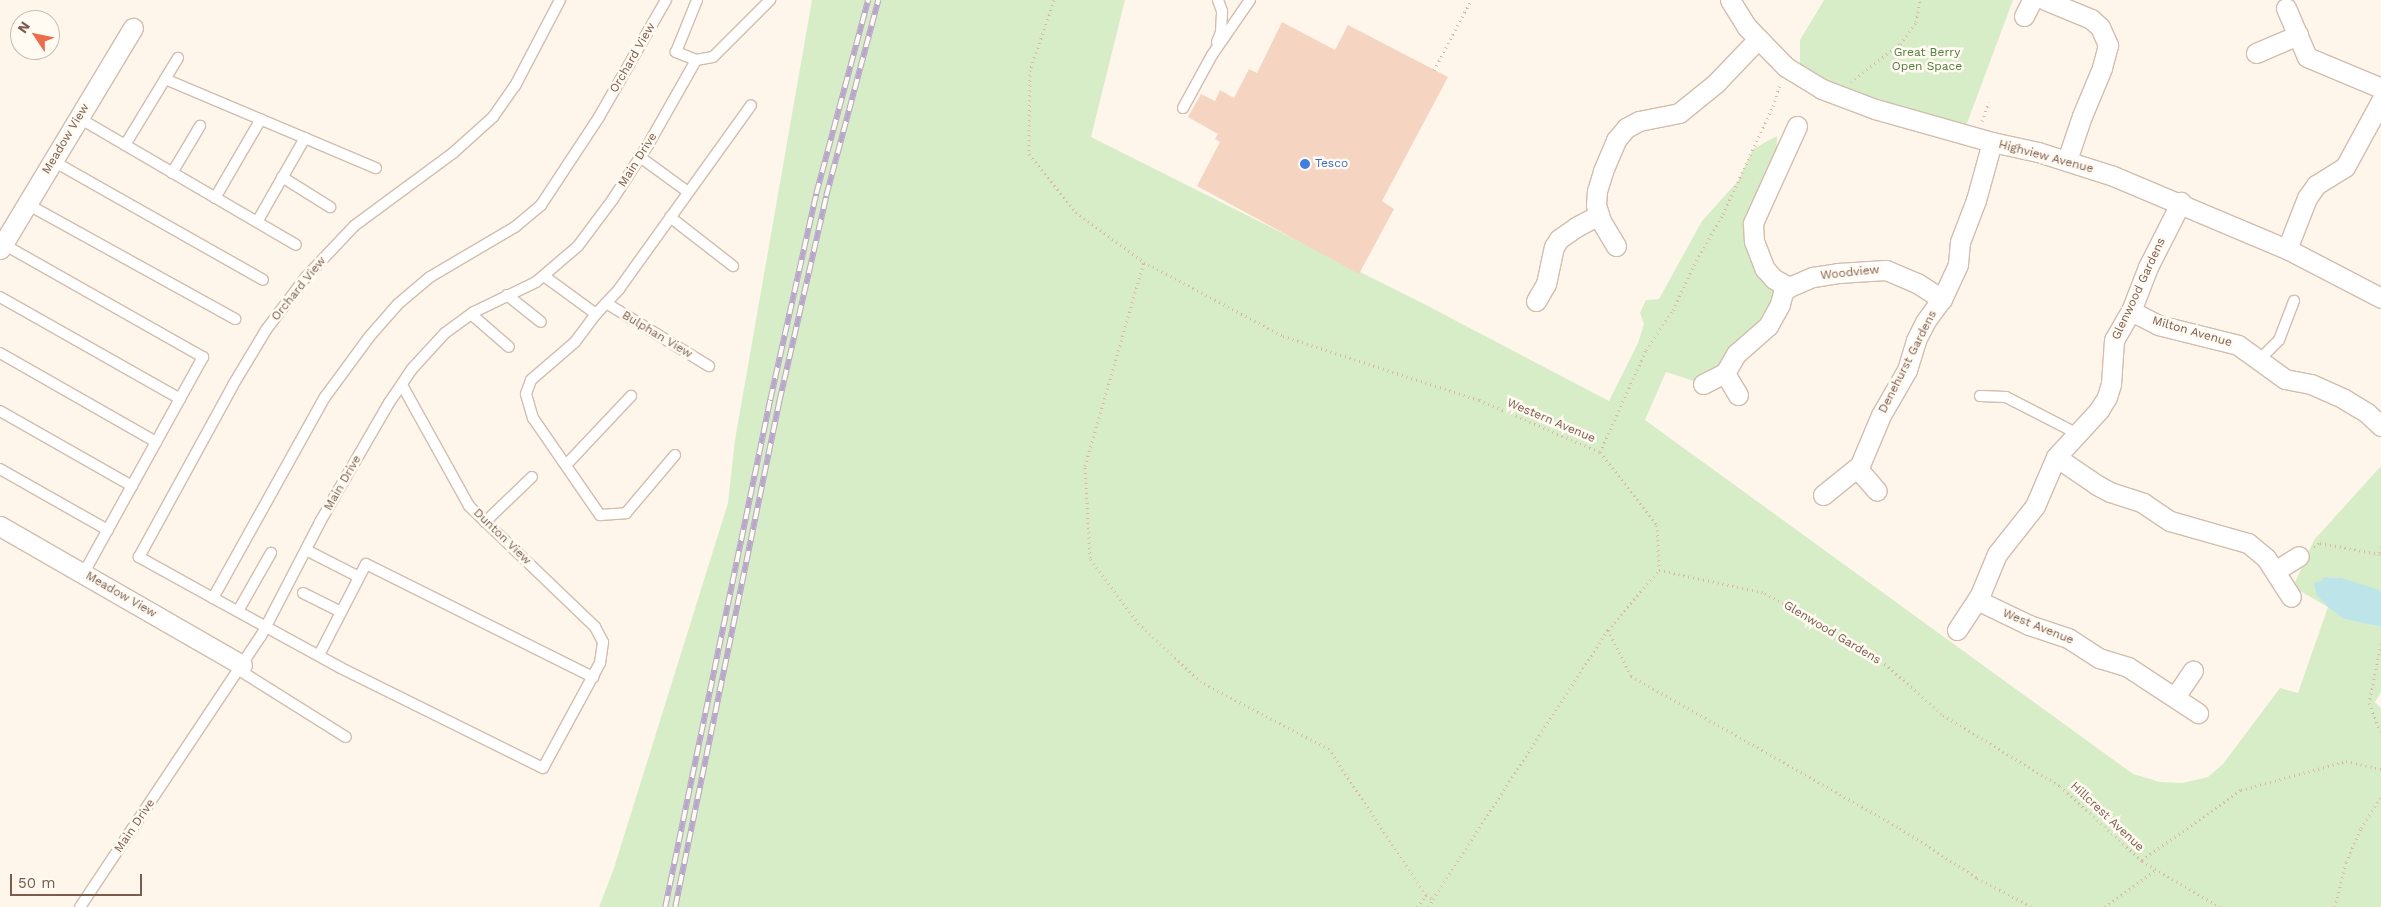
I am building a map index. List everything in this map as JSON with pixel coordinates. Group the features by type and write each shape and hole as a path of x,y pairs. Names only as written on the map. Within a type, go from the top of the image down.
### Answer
{"street":[{"name":"Highview Avenue","path":"1730,0 1746,26 1786,67 1822,89 1875,109 1992,142 2067,160 2181,202 2287,249 2381,298"},
{"path":"2045,0 2091,19 2100,27 2108,44 2102,68 2082,116 2067,160"},
{"path":"2286,8 2307,57 2381,88"},
{"name":"Meadow View","path":"2,247 133,28"},
{"path":"2256,53 2298,35"},
{"path":"1616,246 1596,204 1597,191 1610,151 1626,128 1639,121 1680,113 1716,83 1758,39"},
{"path":"2287,249 2307,198 2316,185 2345,167 2381,101"},
{"path":"1703,384 1725,373 1736,354 1768,326 1777,311 1784,292 1790,287 1774,279 1765,270 1754,241 1753,223 1797,126"},
{"name":"Denehurst Gardens","path":"1823,495 1857,468 1881,415 1907,370 1919,334 1942,298 1958,264 1960,242 1976,200 1992,142"},
{"name":"Glenwood Gardens","path":"1957,630 1977,600 1997,554 2035,506 2056,457 2099,410 2107,397 2111,384 2114,340 2131,311 2148,267 2181,202"},
{"path":"1536,301 1550,274 1554,247 1559,239 1576,227 1600,215"},
{"name":"Woodview","path":"1790,287 1821,276 1886,270 1916,283 1942,298"},
{"name":"Milton Avenue","path":"2131,311 2158,325 2238,345 2285,379 2311,384 2344,399 2367,413 2381,426"},
{"path":"1725,373 1738,395"},
{"path":"2056,457 2103,488 2143,503 2170,521 2183,526 2216,532 2248,543 2266,558 2291,597"},
{"path":"1857,468 1877,491"},
{"name":"Meadow View","path":"0,526 84,573 241,667"},
{"path":"2275,571 2299,556"},
{"name":"West Avenue","path":"1977,600 2029,625 2068,638 2099,658 2128,667 2198,713"},
{"path":"2175,697 2193,670"}],"lane":[{"name":"Orchard View","path":"267,626 139,557 233,385 266,330 306,277 354,226 453,154 493,117 515,86 560,0"},
{"name":"Orchard View","path":"213,598 325,398 370,336 398,304 430,278 516,226 540,205 599,117 666,0"},
{"path":"697,0 676,52 696,60 713,57 770,0"},
{"path":"1212,55 1220,32 1222,11 1218,0"},
{"path":"1183,108 1212,55 1250,0"},
{"path":"125,145 178,58"},
{"name":"Main Drive","path":"80,907 267,626 306,550 379,420 411,370 445,334 471,314 544,276 578,246 613,199 640,157 696,60"},
{"path":"165,79 376,168"},
{"path":"675,455 626,512 600,515 533,418 526,394 532,380 575,342 596,314 619,289 751,105"},
{"path":"79,118 296,245"},
{"path":"215,198 261,119"},
{"path":"172,173 200,126"},
{"path":"257,222 305,138"},
{"path":"640,157 688,192"},
{"path":"53,162 263,280"},
{"path":"282,177 330,207"},
{"path":"27,204 235,319"},
{"path":"670,217 733,266"},
{"path":"2,247 203,356 84,573"},
{"path":"544,276 596,314"},
{"path":"507,295 541,322"},
{"path":"0,297 180,399"},
{"path":"2259,360 2279,340 2294,300"},
{"name":"Bulphan View","path":"606,303 709,366"},
{"path":"471,314 509,347"},
{"path":"0,353 156,442"},
{"name":"Dunton View","path":"267,626 319,655 544,768 600,663 603,642 595,627 469,506 402,385"},
{"path":"566,465 631,396"},
{"path":"1980,396 2006,396 2076,433"},
{"path":"0,411 132,486"},
{"path":"0,469 108,530"},
{"path":"485,522 532,477"},
{"path":"306,550 359,577"},
{"path":"238,611 271,553"},
{"path":"319,655 366,564 593,677"},
{"path":"303,593 341,612"},
{"path":"241,667 346,737"}],"path":[{"name":"Western Avenue","path":"1054,0 1030,70 1029,154 1076,212 1144,262 1283,336 1479,400 1600,452 1657,525 1660,570"},
{"path":"1434,70 1471,0"},
{"path":"1849,99 1847,91 1852,80 1900,44 1911,29 1916,22 1920,0"},
{"path":"1600,452 1646,350 1673,310 1694,264 1722,214 1773,106 1786,67"},
{"path":"1144,262 1085,466 1090,558 1139,624 1201,682 1329,749 1426,895 1433,899"},
{"path":"2299,556 2320,543 2380,556 2381,547"},
{"path":"1428,907 1608,630 1660,570"},
{"name":"Glenwood Gardens","path":"1660,570 1765,593 1877,657 1944,715 2060,786"},
{"path":"1608,630 1631,676 1900,828 1977,878 2032,907"},
{"path":"2381,644 2369,702 2381,732"},
{"path":"2142,860 2241,790 2346,761 2381,769"},
{"name":"Hillcrest Avenue","path":"2060,786 2142,860 2220,907"},
{"path":"2336,907 2346,862 2361,828 2381,797"},
{"path":"2105,907 2157,868"},
{"path":"1417,907 1426,895"}],"green space":[{"path":"812,0 1125,0 1091,137 1426,305 1609,401 1638,343 1644,324 1640,313 1646,300 1659,299 1702,221 1738,181 1753,149 1777,136 1776,172 1753,223 1780,304 1703,384 1666,372 1645,420 2133,774 2160,782 2183,783 2208,777 2223,764 2280,688 2298,693 2328,607 2293,587 2314,540 2381,466 2381,592 2342,578 2324,577 2344,619 2381,627 2381,692 2375,702 2381,708 2381,907 599,907 613,871 728,503 735,440"},
{"name":"Great Berry Open Space","path":"1824,0 2013,0 1963,134 1800,77 1800,40"}],"water":[{"path":"2324,577 2342,578 2379,590 2381,592 2381,627 2344,619 2328,607 2317,595 2314,583 2322,581"}],"building":[{"name":"Tesco","path":"1282,22 1335,50 1348,25 1448,77 1382,201 1394,209 1359,274 1197,186 1220,142 1215,139 1218,134 1188,117 1201,94 1215,101 1220,90 1234,98 1249,69 1257,73"}],"railway":[{"path":"665,907 770,400 816,194 868,0"},
{"path":"675,907 779,402 826,196 878,0"}],"place":[{"name":"Tesco","path":"1305,164"}]}
